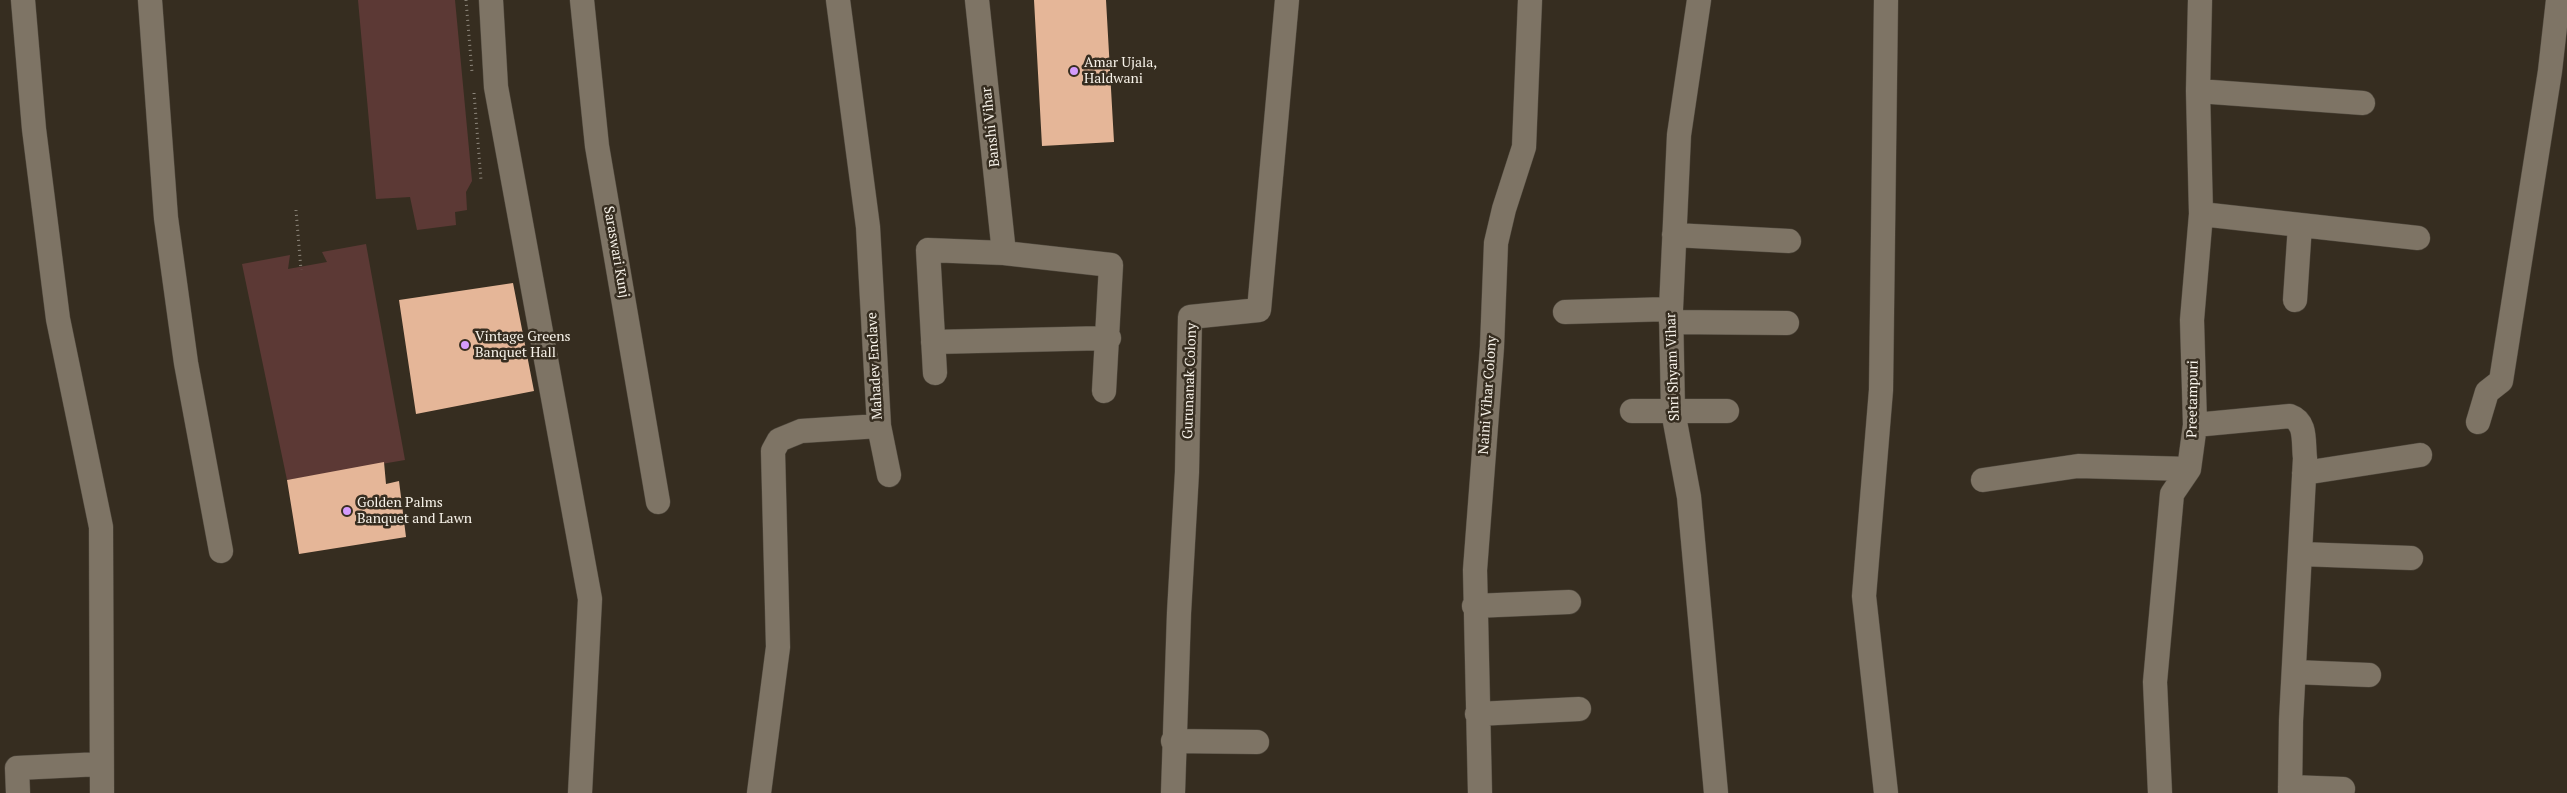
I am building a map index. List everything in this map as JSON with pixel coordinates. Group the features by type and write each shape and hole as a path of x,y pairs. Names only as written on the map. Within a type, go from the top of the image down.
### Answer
{"street":[{"path":"23,0 34,129 58,319 101,527 102,793"},
{"path":"150,0 166,218 186,363 221,551"},
{"path":"491,0 496,87 590,600 580,793"},
{"name":"Saraswari Kunj","path":"582,0 597,146 658,502"},
{"name":"Mahadev Enclave","path":"759,793 778,647 773,450 779,440 801,431 879,426 868,227 838,0"},
{"name":"Banshi Vihar","path":"977,0 1004,253"},
{"name":"Gurunanak Colony","path":"1173,793 1173,741 1188,472 1190,317 1259,310 1287,0"},
{"name":"Naini Vihar Colony","path":"1480,793 1474,606 1475,570 1492,347 1496,243 1504,209 1524,147 1530,0"},
{"name":"Shri Shyam Vihar","path":"1699,0 1679,135 1671,315 1673,411 1689,497 1716,793"},
{"path":"1886,0 1881,390 1864,596 1886,793"},
{"name":"Preetampuri","path":"2160,793 2155,682 2172,494 2189,468 2195,425 2192,320 2202,214 2198,91 2200,0"},
{"path":"2478,422 2487,392 2501,381 2550,71 2558,0"},
{"path":"2198,91 2363,103"},
{"path":"2202,214 2418,238"},
{"path":"2295,300 2300,225"},
{"path":"1674,235 1789,241"},
{"path":"935,373 928,250 1004,253 1111,265 1109,338 1104,391"},
{"path":"1565,312 1671,315 1787,323"},
{"path":"933,342 1109,338"},
{"path":"1632,412 1727,411"},
{"path":"2195,425 2290,416 2297,419 2302,425 2304,473 2290,790 2343,789"},
{"path":"879,426 889,475"},
{"path":"2304,473 2420,456"},
{"path":"1983,480 2078,466 2189,468"},
{"path":"2300,554 2411,558"},
{"path":"1474,606 1570,602"},
{"path":"2294,672 2368,675"},
{"path":"1477,714 1579,709"},
{"path":"1173,741 1257,742"},
{"path":"18,793 17,768 101,764"}],"path":[{"path":"296,210 301,270"}],"shaded area":[{"path":"358,0 455,0 472,181 466,192 467,210 455,212 456,225 417,230 410,197 376,199"},
{"path":"366,244 405,460 287,480 242,264 290,255 288,269 327,262 322,252"}],"building":[{"name":"Amar Ujala, Haldwani","path":"1034,0 1106,0 1114,142 1042,146"},
{"name":"Vintage Greens Banquet Hall","path":"513,283 534,391 416,414 399,300"},
{"name":"Golden Palms Banquet and Lawn","path":"384,462 386,484 399,481 406,537 299,554 287,480"}],"place":[{"name":"Amar Ujala, Haldwani","path":"1074,71"},
{"name":"Vintage Greens Banquet Hall","path":"465,345"},
{"name":"Golden Palms Banquet and Lawn","path":"347,511"}]}
